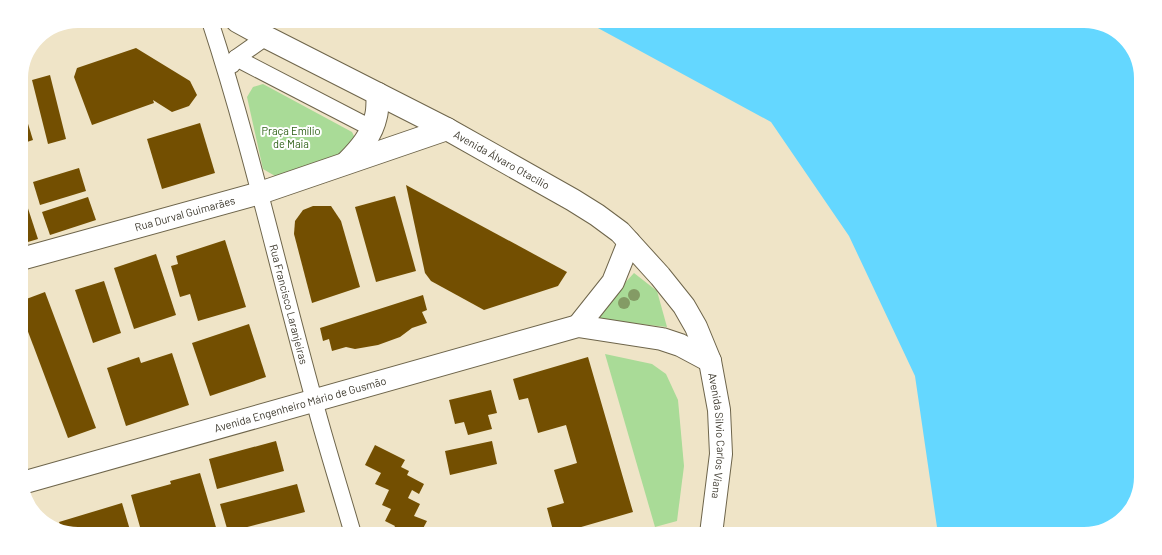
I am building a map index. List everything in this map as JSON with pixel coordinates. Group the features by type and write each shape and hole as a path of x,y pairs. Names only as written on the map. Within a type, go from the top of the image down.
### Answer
{"street":[{"name":"Rua Francisco Laranjeiras","path":"212,28 228,74 314,400 351,527"},
{"name":"Avenida Álvaro Otacílio","path":"250,28 447,129 597,215 620,232 669,286 684,306 696,327 710,361"},
{"path":"228,74 236,58 266,37"},
{"path":"236,58 373,129"},
{"name":"Rua Durval Guimarães","path":"347,163 365,143 373,129 378,94"},
{"name":"Rua Durval Guimarães","path":"28,257 260,193 447,129"},
{"path":"578,326 613,282 628,242"},
{"name":"Avenida Engenheiro Mário de Gusmão","path":"28,481 578,326 662,339 680,345 710,361"},
{"name":"Avenida Silvio Carlos Viana","path":"710,361 719,410 721,454 710,527"}],"green space":[{"name":"Praça Emílio de Maia","path":"263,84 352,132 357,142 354,153 275,176 263,169 247,97 253,87"},
{"path":"634,273 657,291 667,327 592,319"},
{"path":"605,354 652,364 666,374 678,400 684,466 677,521 655,527"}],"water":[{"path":"598,28 1084,28 1094,29 1109,35 1124,48 1130,59 1134,75 1134,477 1130,496 1124,507 1117,515 1106,522 1094,526 1084,527 937,527 915,376 849,236 771,122"}],"building":[{"path":"136,48 190,81 197,95 189,106 172,112 153,100 154,103 92,125 74,77 77,68"},
{"path":"50,75 66,139 48,144 32,80"},
{"path":"200,123 215,173 162,189 147,139"},
{"path":"28,124 33,140 28,142"},
{"path":"79,168 86,191 40,205 33,182"},
{"path":"406,185 567,272 558,286 484,310 431,281 425,273"},
{"path":"395,196 416,271 376,282 355,207"},
{"path":"88,197 96,220 50,235 42,212"},
{"path":"313,206 331,206 341,221 360,287 312,303 294,234 295,221 303,210"},
{"path":"28,208 38,239 28,242"},
{"path":"225,240 246,307 198,321 190,294 180,297 171,266 178,264 176,256"},
{"path":"156,254 176,315 134,329 114,268"},
{"path":"104,281 121,333 93,343 75,290"},
{"path":"45,292 96,428 68,438 28,332 28,298"},
{"path":"423,295 427,310 422,312 427,323 412,328 400,337 378,345 355,349 346,347 332,351 329,339 323,341 320,328"},
{"path":"249,324 266,377 210,396 192,343"},
{"path":"172,353 189,405 126,426 107,368 139,357 141,363"},
{"path":"588,357 633,512 581,527 552,527 547,508 564,503 554,470 577,463 566,425 538,433 528,398 519,400 513,379"},
{"path":"491,390 497,413 488,415 492,429 468,435 464,422 455,424 449,400"},
{"path":"276,441 284,471 217,489 209,459"},
{"path":"492,441 497,464 450,475 445,451"},
{"path":"375,445 405,460 401,467 409,471 407,475 424,484 419,494 412,490 408,498 420,504 414,516 427,521 424,527 394,527 385,521 391,509 382,505 389,490 375,484 381,473 365,465"},
{"path":"200,473 216,527 140,527 131,495 171,484 170,481"},
{"path":"297,484 305,512 247,527 227,527 220,504"},
{"path":"122,503 129,527 78,527 68,526 59,522"}]}
